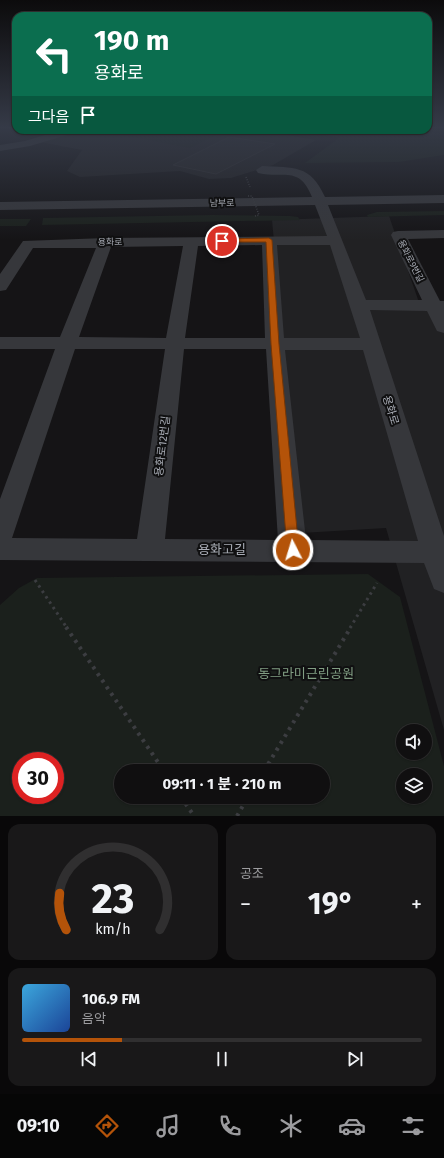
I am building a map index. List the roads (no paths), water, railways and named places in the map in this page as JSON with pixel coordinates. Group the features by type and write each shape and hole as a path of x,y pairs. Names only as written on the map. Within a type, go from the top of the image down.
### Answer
{"street":[{"name":"용화로","path":"262,170 286,171 301,174 309,178 336,240 359,305 439,552 444,581"},
{"name":"남부로","path":"0,206 444,199"},
{"name":"용화로9번길","path":"444,234 398,235 439,306 444,327"},
{"path":"269,240 275,344 293,550"},
{"name":"용화로","path":"0,286 28,244 336,240"},
{"name":"용화로12번길","path":"150,549 174,344 191,241"},
{"path":"0,536 67,343 106,242"},
{"path":"359,305 439,306"},
{"path":"0,343 371,344"},
{"name":"용화고길","path":"0,549 439,552"}],"park label":[{"name":"동그라미근린공원","path":"306,673"}]}
